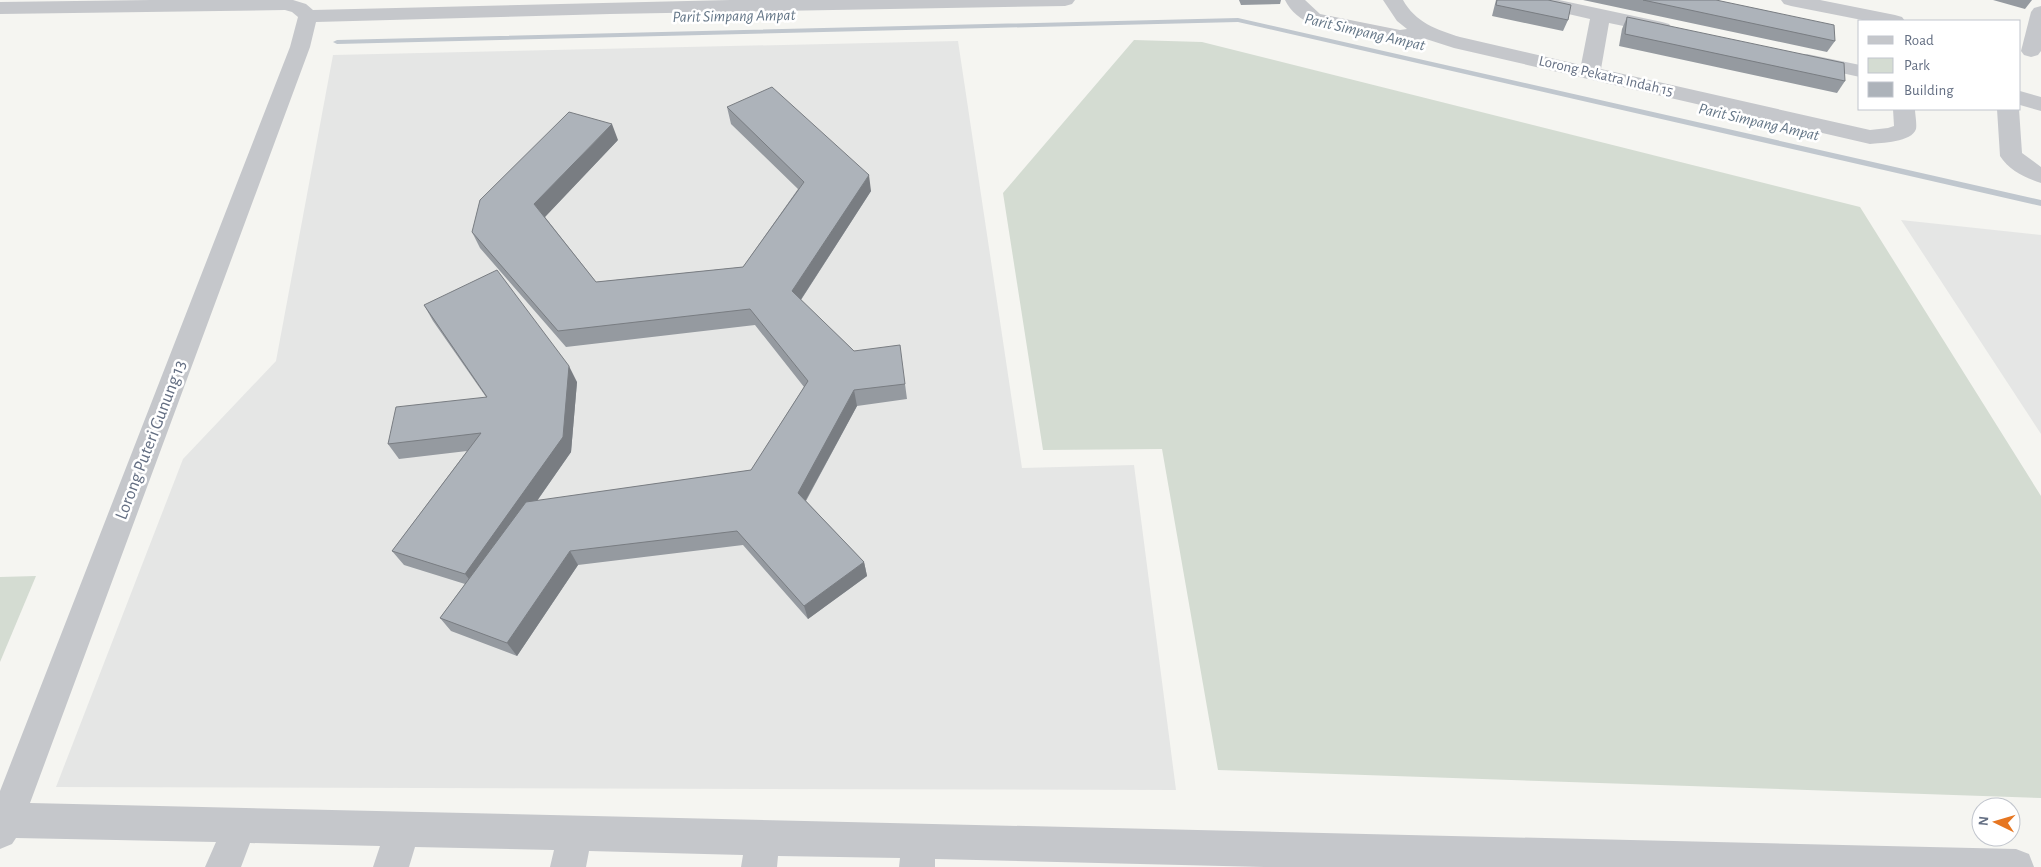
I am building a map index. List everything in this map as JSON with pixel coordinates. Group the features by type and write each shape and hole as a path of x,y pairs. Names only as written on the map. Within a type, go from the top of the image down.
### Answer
{"street":[{"path":"0,8 286,4 299,8 308,16 1065,0"},
{"path":"1295,0 1297,4 1314,18 1359,29 1400,36 1425,33"},
{"name":"Lorong Pekatra Indah 15","path":"1393,0 1408,20 1425,33 1454,42 1870,137 1892,135 1905,129 1904,110"},
{"path":"1532,0 1678,32"},
{"path":"1791,0 1891,20"},
{"path":"1896,20 1897,0"},
{"path":"2031,51 2041,12"},
{"path":"1590,72 1601,15"},
{"name":"Lorong Puteri Gunung 13","path":"3,826 300,47 308,16"},
{"path":"1793,57 1858,71"},
{"path":"2021,98 2041,104"},
{"path":"2008,110 2008,135 2011,156 2032,172 2041,174"},
{"path":"3,826 240,826 576,834 761,852 2016,867"},
{"path":"223,867 240,826"},
{"path":"391,867 403,830"},
{"path":"568,867 576,834"}],"shaded area":[{"path":"958,41 1022,468 1134,465 1176,790 56,787 183,459 276,361 333,55"},
{"path":"1901,220 2041,235 2041,434"}],"green space":[{"path":"1134,40 1202,42 1860,207 2041,496 2041,798 1218,770 1162,449 1043,450 1003,193"},
{"path":"36,576 0,662 0,577"}],"building":[{"path":"1497,0 1548,0 1571,5 1568,20 1496,5"},
{"path":"1643,0 1716,0 1834,25 1835,41"},
{"path":"1627,17 1844,63 1845,81 1625,34"},
{"path":"772,87 869,175 792,291 854,351 900,345 905,384 854,390 798,493 864,562 804,606 737,531 570,551 507,643 440,618 526,502 751,470 808,381 750,309 558,331 472,232 480,200 569,112 612,124 534,204 596,282 743,267 804,182 727,107"},
{"path":"497,270 569,366 563,437 465,574 392,551 481,433 388,444 396,407 487,397 424,305"}],"waterway":[{"name":"Parit Simpang Ampat","path":"337,42 1238,20 2041,203"}]}
